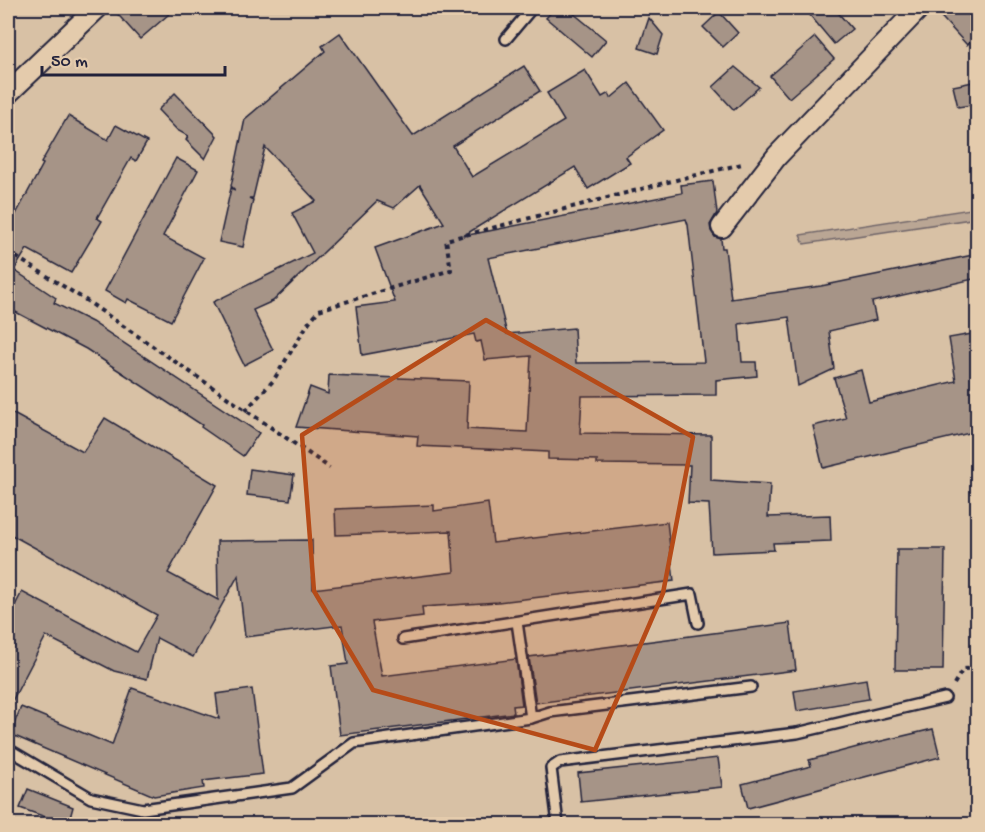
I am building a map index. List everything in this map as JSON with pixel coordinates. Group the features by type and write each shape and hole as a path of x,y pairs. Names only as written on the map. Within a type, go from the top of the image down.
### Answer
{"street":[{"path":"8,93 97,8"},
{"path":"722,227 777,156 920,8"}],"lane":[{"path":"506,39 532,8"},
{"path":"403,639 692,594 698,623"},
{"path":"517,621 531,718"},
{"path":"8,749 91,798 143,809 292,788 354,743 531,718 550,712 751,687"},
{"path":"558,825 551,768 560,762 797,733 945,698"}],"path":[{"path":"245,411 273,381 309,322 320,310 451,270 446,240 777,156"},
{"path":"8,252 84,299 330,468"},
{"path":"945,698 963,669 978,668"}],"highlighted area":[{"path":"486,320 693,437 663,593 595,750 373,690 314,591 302,435"}],"shaded area":[{"path":"977,208 977,218 804,244 800,235"}],"building":[{"path":"112,8 176,8 140,39"},
{"path":"555,8 567,8 606,40 592,57 546,18"},
{"path":"804,8 834,8 852,29 834,44"},
{"path":"933,8 967,8 978,19 978,35 967,45"},
{"path":"719,12 738,33 723,47 703,27"},
{"path":"649,18 663,35 657,54 639,48"},
{"path":"340,33 413,136 524,66 540,91 453,146 472,177 564,121 547,93 585,70 602,97 609,93 611,98 629,83 663,130 626,157 630,163 588,189 575,167 463,236 682,193 681,185 713,181 717,213 710,225 715,237 721,239 722,248 725,248 731,299 821,286 978,254 978,278 872,302 876,320 829,331 834,369 798,386 789,317 739,324 742,362 756,362 757,376 716,380 716,395 582,396 580,433 711,435 711,480 770,484 768,517 830,515 831,541 773,543 774,550 712,553 709,504 688,503 690,465 597,464 597,460 548,459 548,452 417,446 418,436 296,427 310,387 328,394 329,375 469,381 467,429 527,432 531,356 485,360 481,341 476,342 474,334 362,355 356,307 395,302 375,248 444,223 420,185 394,208 377,201 273,301 253,310 273,350 244,365 213,302 313,253 292,213 316,201 265,147 253,198 249,198 253,200 243,247 219,242 231,188 235,190 231,186 245,119 325,51 322,46","holes":["686,219 704,362 576,363 574,328 507,334 488,258"]},
{"path":"815,37 834,59 789,98 770,76"},
{"path":"735,67 759,87 734,110 713,87"},
{"path":"978,81 978,104 958,107 953,86"},
{"path":"175,93 217,136 205,159 186,140 188,136 177,130 158,110"},
{"path":"68,116 108,140 116,125 147,142 136,161 131,158 97,218 102,221 71,273 27,249 14,270 56,298 54,303 92,322 259,433 243,456 201,427 202,425 86,349 8,308 8,229 43,164 41,163"},
{"path":"176,158 198,170 163,236 204,258 171,321 128,299 126,303 105,291"},
{"path":"978,333 978,431 823,468 813,426 846,418 834,378 861,370 869,402 956,381 949,338"},
{"path":"8,411 83,452 105,418 217,485 168,573 218,600 217,541 312,540 313,589 454,572 451,531 336,535 335,509 434,505 434,511 488,503 493,543 667,522 674,581 498,602 422,607 423,616 372,622 382,676 516,659 522,705 513,706 514,713 340,735 331,666 348,664 342,625 245,637 238,576 193,657 157,638 147,679 114,671 46,636 8,709 8,619 22,592 136,652 157,615 8,533"},
{"path":"250,469 294,475 290,500 247,495"},
{"path":"897,549 945,549 943,670 895,670"},
{"path":"790,623 796,670 536,703 529,657"},
{"path":"866,679 869,699 797,711 794,691"},
{"path":"132,688 219,719 216,694 252,689 263,774 203,781 204,788 154,796 10,734 21,707 112,745"},
{"path":"933,729 940,757 748,808 742,784 811,766 809,760"},
{"path":"718,758 722,787 581,802 578,773"},
{"path":"28,789 73,807 68,825 20,808"}]}
